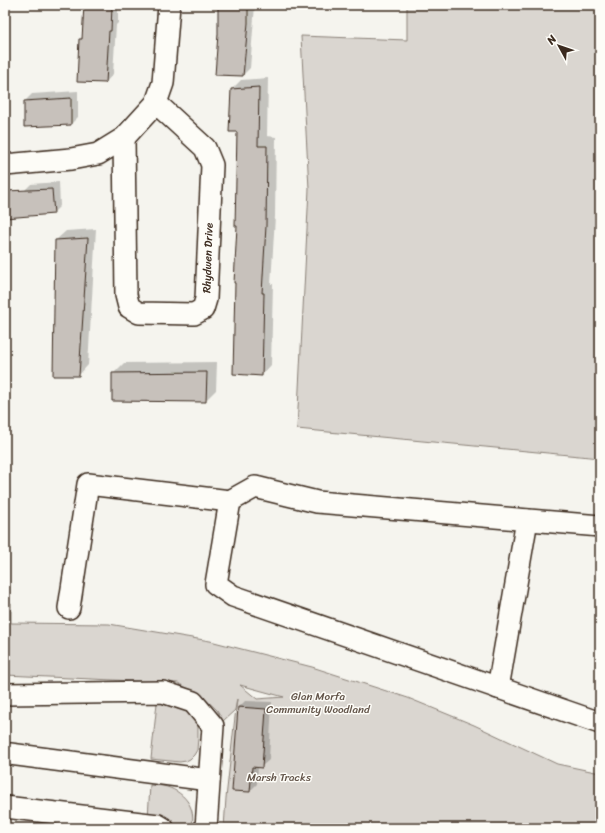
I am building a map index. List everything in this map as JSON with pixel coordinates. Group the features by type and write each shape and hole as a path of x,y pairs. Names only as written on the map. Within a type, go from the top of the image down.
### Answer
{"street":[{"path":"5,165 71,159 98,154 124,138 156,103 163,82 169,5"},
{"name":"Rhydwen Drive","path":"124,138 126,295 129,307 140,313 194,314 203,309 206,299 212,165 205,148 156,103"},
{"path":"70,608 88,484 230,501 256,487 317,502 600,526"},
{"path":"230,501 216,584 233,596 600,723"},
{"path":"498,688 527,520"},
{"path":"5,694 163,692 193,702 213,726 206,828"},
{"path":"10,754 209,780"},
{"path":"5,807 158,825 163,828"}],"green space":[{"path":"407,5 600,5 600,458 297,429 309,189 301,36 407,40"},
{"name":"Glan Morfa Community Woodland","path":"5,603 11,603 11,623 109,624 210,641 312,667 408,698 474,725 557,764 600,773 600,828 224,828 237,699 235,710 223,721 217,710 204,698 178,683 5,675","holes":["240,685 284,697 257,699"]},
{"path":"157,703 184,708 196,718 198,725 197,750 190,759 180,762 151,759"},
{"path":"150,785 170,788 177,791 187,801 192,814 193,821 191,828 175,828 171,825 148,818"}],"building":[{"path":"84,5 112,5 106,83 77,82 79,39 82,39"},
{"path":"218,5 248,5 248,23 243,76 215,75 218,34"},
{"path":"259,87 258,146 267,146 266,226 262,293 264,293 262,376 233,374 234,283 237,226 235,226 237,132 229,132 231,89"},
{"path":"71,98 71,125 24,127 24,101"},
{"path":"52,189 54,214 5,218 5,191"},
{"path":"88,238 79,376 53,376 55,240"},
{"path":"207,372 206,402 112,401 112,373"},
{"name":"Marsh Tracks","path":"238,707 266,709 262,768 252,767 250,792 232,791"}]}
